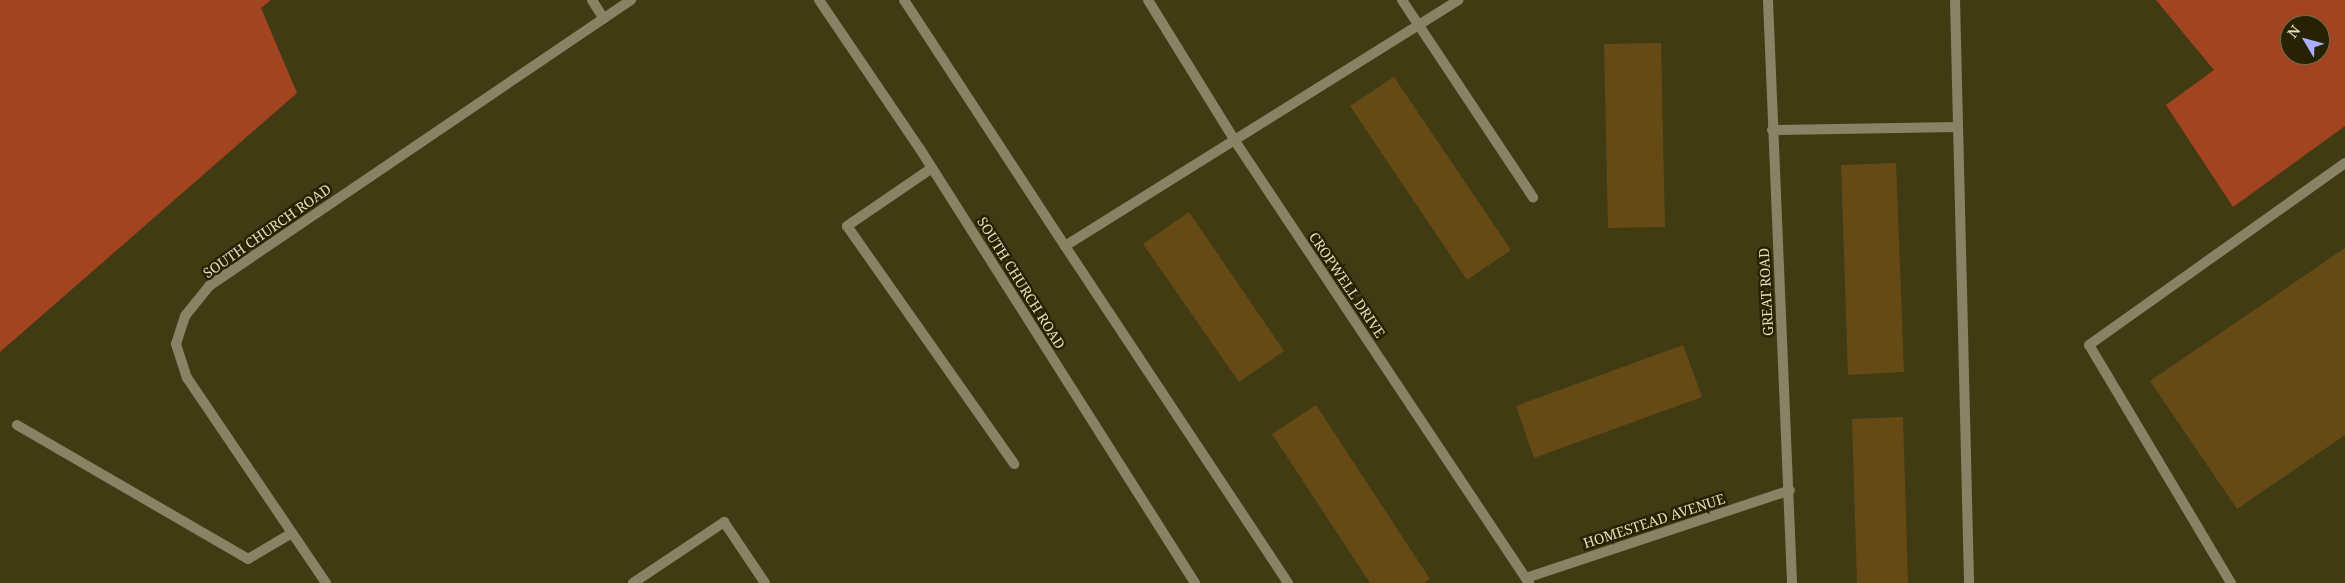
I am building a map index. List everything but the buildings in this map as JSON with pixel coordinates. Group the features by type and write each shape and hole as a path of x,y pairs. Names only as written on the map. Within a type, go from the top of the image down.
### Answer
{"street":[{"path":"592,0 604,18"},
{"name":"SOUTH CHURCH ROAD","path":"326,583 188,378 176,344 185,316 209,286 631,0"},
{"name":"SOUTH CHURCH ROAD","path":"820,0 932,168 1195,583"},
{"path":"904,0 1288,583"},
{"name":"CROPWELL DRIVE","path":"1148,0 1234,141 1527,580"},
{"path":"1402,0 1533,198"},
{"path":"1065,246 1458,0"},
{"name":"GREAT ROAD","path":"1768,0 1772,130 1790,490 1792,583"},
{"path":"1955,0 1969,583"},
{"path":"1772,130 1958,127"},
{"path":"2231,583 2089,345 2345,163"},
{"path":"932,168 847,226 1014,464"},
{"path":"17,425 248,559 292,533"},
{"name":"HOMESTEAD AVENUE","path":"1527,580 1790,490"},
{"path":"633,583 724,522 765,583"}],"shaded area":[{"path":"0,0 271,0 261,8 297,93 0,352"},
{"path":"2156,0 2345,0 2345,126 2233,207 2166,105 2214,70"}]}
